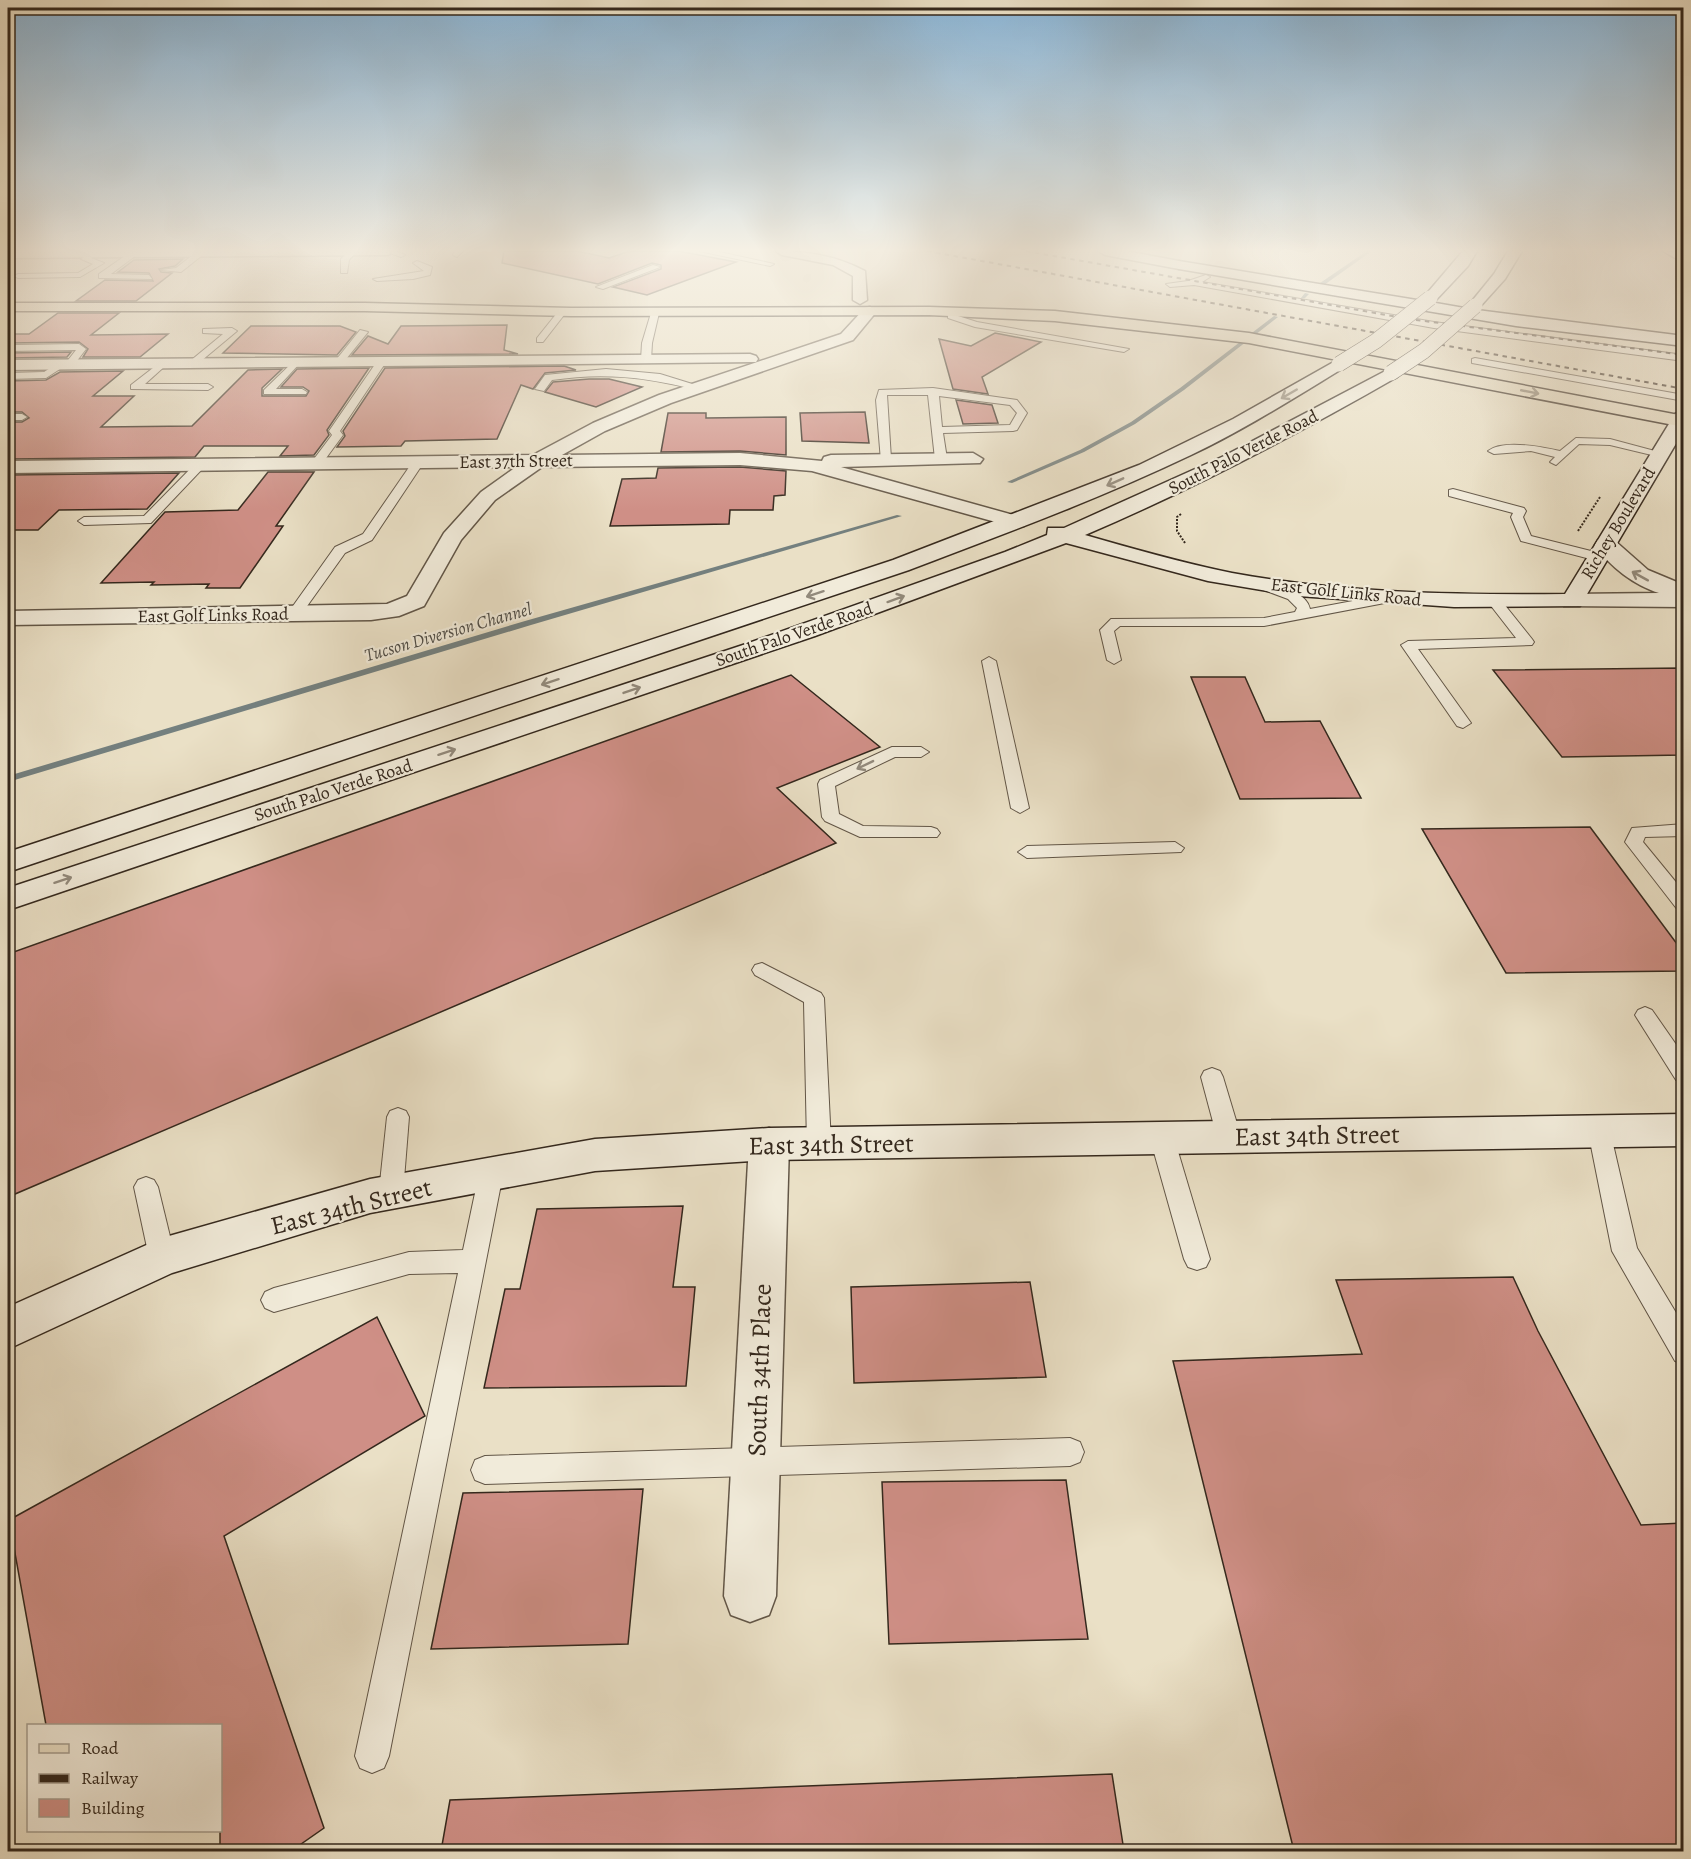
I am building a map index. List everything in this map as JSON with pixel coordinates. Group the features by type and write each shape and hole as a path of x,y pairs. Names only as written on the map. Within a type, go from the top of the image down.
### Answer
{"main road":[{"path":"1279,338 1682,416"}],"street":[{"path":"539,460 599,427 698,387 845,338"},
{"name":"South Palo Verde Road","path":"8,862 901,565 1017,522 1114,483 1226,431 1380,338"},
{"name":"South Palo Verde Road","path":"8,899 794,636 1064,536 1281,436 1391,373 1439,338"},
{"path":"1656,338 1683,341"},
{"path":"8,365 381,362 534,349 646,360 779,359"},
{"name":"Richey Boulevard","path":"1572,601 1682,416"},
{"name":"East 37th Street","path":"8,467 740,459 813,465 1017,522"},
{"path":"813,465 840,459 973,459"},
{"name":"East Golf Links Road","path":"8,618 391,611 416,601 452,538 488,496 539,460"},
{"name":"East Golf Links Road","path":"1017,522 1156,563 1257,583 1390,598 1496,602 1683,600"},
{"path":"1602,551 1642,578 1683,593"},
{"name":"East 34th Street","path":"8,1329 162,1257 391,1192 595,1155 769,1144 1599,1131 1680,1135"},
{"name":"South 34th Place","path":"750,1596 769,1144"}],"lane":[{"path":"192,364 224,338"},
{"path":"339,362 358,338"},
{"path":"534,349 543,338"},
{"path":"646,360 648,338"},
{"path":"1057,338 1124,349"},
{"path":"1530,338 1683,358"},
{"path":"8,348 79,347 81,349 65,365 46,375 8,376"},
{"path":"1475,361 1683,398"},
{"path":"317,463 338,435 334,431 381,362"},
{"path":"295,363 268,392 302,392"},
{"path":"162,364 135,387 208,387"},
{"path":"540,389 549,377 606,370 665,376 698,387"},
{"path":"933,391 941,459"},
{"path":"885,459 881,400 883,392 933,391 1013,402 1022,413 1013,428 937,430"},
{"path":"8,417 22,417"},
{"path":"1494,451 1531,448 1559,458 1576,441 1610,441 1660,454"},
{"path":"295,614 340,550 368,537 418,462"},
{"path":"84,521 147,520 200,465"},
{"path":"1453,493 1521,511 1517,517 1526,538 1602,551"},
{"path":"1257,583 1293,596 1304,607 1299,616"},
{"path":"1114,660 1107,630 1116,622 1258,622 1299,616 1355,602 1390,598"},
{"path":"1463,723 1408,645 1527,642 1496,602"},
{"path":"989,662 1020,808"},
{"path":"921,752 892,752 826,784 831,817 860,831 931,833"},
{"path":"1683,830 1638,832 1634,842 1683,905"},
{"path":"1027,852 1174,848"},
{"path":"762,970 814,998 819,1144"},
{"path":"1645,1015 1683,1074"},
{"path":"1212,1077 1229,1137"},
{"path":"391,1192 398,1117"},
{"path":"1599,1131 1625,1251 1683,1352"},
{"path":"1162,1138 1197,1259"},
{"path":"372,1756 491,1174"},
{"path":"146,1187 162,1257"},
{"path":"273,1300 409,1263 472,1261"},
{"path":"485,1470 1070,1452"}],"path":[{"path":"1187,510 1177,517 1175,525 1178,535 1189,545"}],"building":[{"path":"8,338 163,338 140,357 83,357 88,349 79,342 8,343"},
{"path":"239,338 351,338 337,355 223,353"},
{"path":"367,338 388,344 393,338 505,338 504,350 518,354 352,355"},
{"path":"986,338 1019,338 1041,342 982,377 988,394 953,389 939,339 971,346"},
{"path":"71,352 67,357 8,358 8,353"},
{"path":"564,366 576,370 545,373 533,389 521,385 497,439 405,441 401,446 337,447 345,436 343,431 385,368"},
{"path":"369,368 327,430 329,435 314,455 280,456 288,446 204,446 195,457 8,459 8,422 22,422 29,418 22,412 8,412 8,381 46,380 60,372 123,371 93,396 134,396 101,427 192,426 248,370 282,369 262,388 262,396 306,396 309,391 303,387 281,387 297,369"},
{"path":"609,379 642,387 596,407 545,392 553,382"},
{"path":"956,400 992,405 998,423 963,424"},
{"path":"865,412 869,443 802,441 800,413"},
{"path":"668,413 706,413 706,418 786,417 786,455 740,451 661,452"},
{"path":"740,467 786,471 785,495 774,496 773,510 730,510 729,524 610,526 622,479 656,478 658,468"},
{"path":"268,472 314,472 276,526 283,526 240,588 206,588 209,584 151,585 154,582 101,583 165,512 238,510"},
{"path":"179,473 147,509 59,510 38,530 8,530 8,475"},
{"path":"1683,668 1683,755 1562,757 1493,670"},
{"path":"791,675 880,747 777,788 836,843 8,1197 8,954"},
{"path":"1191,677 1245,677 1265,722 1320,721 1361,798 1240,799"},
{"path":"1590,827 1683,952 1683,971 1506,973 1422,829"},
{"path":"683,1206 673,1287 695,1287 686,1386 484,1388 505,1289 520,1289 537,1209"},
{"path":"1513,1277 1538,1331 1641,1525 1683,1523 1683,1851 1294,1851 1173,1361 1362,1354 1336,1280"},
{"path":"1030,1282 1046,1377 854,1383 851,1287"},
{"path":"377,1317 425,1416 224,1536 324,1828 291,1851 220,1851 222,1724 46,1724 9,1520"},
{"path":"1066,1480 1088,1639 889,1644 882,1482"},
{"path":"643,1489 628,1644 431,1649 463,1493"},
{"path":"1112,1774 1124,1851 441,1851 450,1800"}],"waterway":[{"name":"Tucson Diversion Channel","path":"1010,482 1082,451 1133,423 1158,407 1249,338"},
{"name":"Tucson Diversion Channel","path":"8,779 528,623 899,516"}],"railway":[{"path":"1403,338 1684,389"},
{"path":"1552,338 1684,355"}]}
